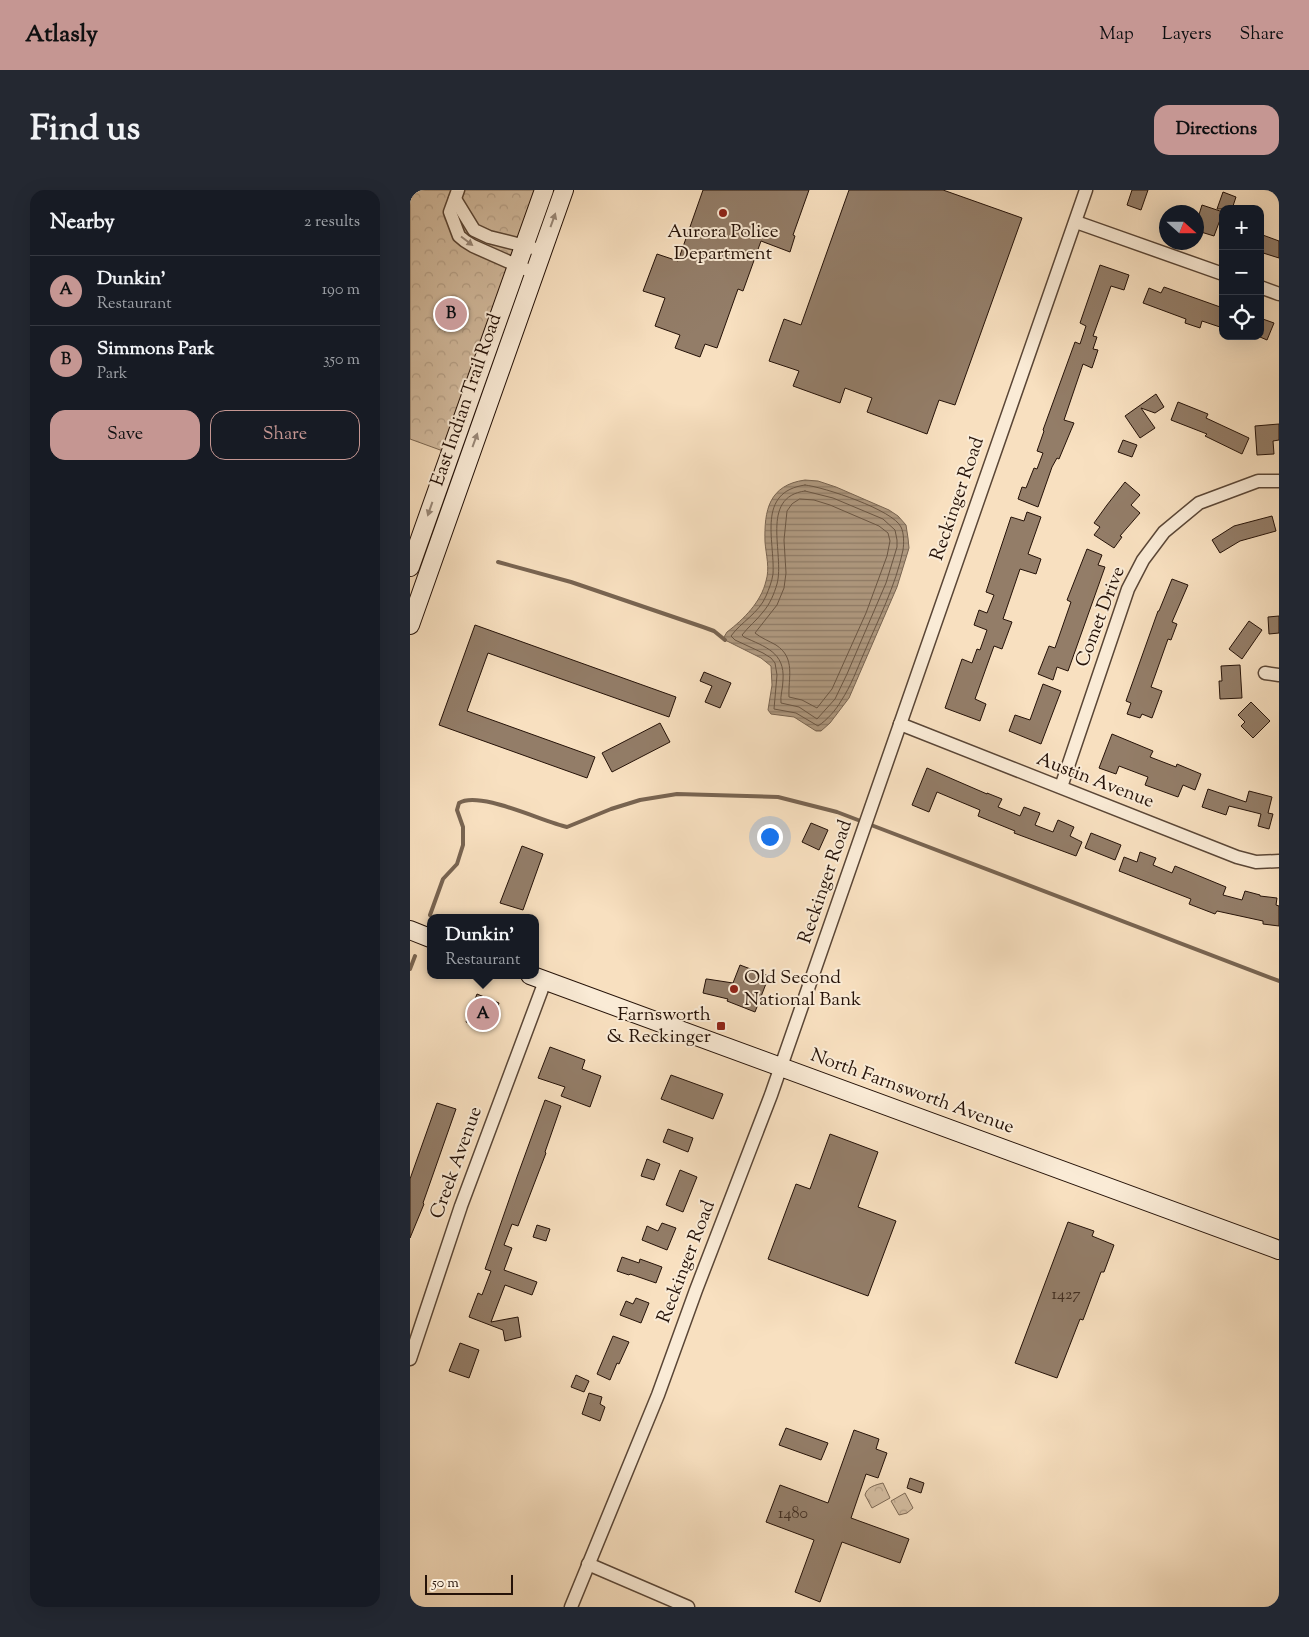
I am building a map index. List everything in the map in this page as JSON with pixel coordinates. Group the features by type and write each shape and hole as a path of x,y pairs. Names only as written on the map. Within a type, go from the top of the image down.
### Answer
{"main road":[{"name":"East Indian Trail Road","path":"410,567 544,190"},
{"name":"East Indian Trail Road","path":"410,625 564,190"},
{"path":"410,930 427,937"},
{"name":"North Farnsworth Avenue","path":"539,978 1279,1250"}],"street":[{"name":"Reckinger Road","path":"571,1607 658,1395 781,1066 1086,190"},
{"path":"456,195 474,230 489,238 524,245 542,251"},
{"path":"456,195 450,212 459,236 473,246 534,274"},
{"path":"1076,222 1219,273"},
{"path":"1264,288 1279,294"},
{"name":"Comet Drive","path":"1061,787 1128,588 1143,560 1164,532 1199,503 1258,481 1279,482"},
{"path":"1265,673 1279,675"},
{"name":"Austin Avenue","path":"900,724 1237,857 1256,862 1279,861"},
{"name":"Creek Avenue","path":"410,1359 538,979"},
{"path":"588,1564 688,1607"}],"green space":[{"path":"410,190 537,190 443,451 410,439"},
{"path":"458,453 460,454 452,484 428,549 424,554"},
{"path":"883,1483 890,1498 872,1508 865,1495 866,1492 872,1487"},
{"path":"905,1493 913,1508 907,1513 899,1515 891,1501"}],"water":[{"path":"805,480 818,481 836,487 889,510 906,525 909,548 897,587 849,698 830,723 821,731 816,731 794,717 771,714 768,710 772,685 771,666 761,658 725,640 724,637 751,610 764,589 768,571 765,530 771,501 783,487"}],"building":[{"path":"703,190 809,190 793,235 795,236 790,252 761,241 743,291 738,289 717,348 705,344 700,357 675,348 680,335 655,326 665,298 643,291 657,254 678,261"},
{"path":"849,190 943,190 1022,218 955,405 939,400 927,434 867,412 872,398 845,388 840,403 793,386 799,371 769,361 784,319 801,325"},
{"path":"1132,190 1148,190 1141,210 1127,205"},
{"path":"1223,192 1236,197 1233,205 1219,205 1219,209 1217,209"},
{"path":"1204,206 1219,211 1219,223 1214,236 1204,233"},
{"path":"1264,235 1279,241 1279,258 1264,253"},
{"path":"1100,265 1129,275 1124,290 1111,286 1093,336 1097,337 1093,349 1098,350 1092,368 1083,364 1064,420 1074,423 1059,459 1057,458 1052,467 1038,507 1018,499 1022,487 1026,488 1034,468 1037,469 1043,453 1037,451 1043,430 1075,342 1080,344 1086,326 1080,323"},
{"path":"1164,287 1219,307 1219,327 1202,321 1200,328 1185,323 1186,319 1143,303 1149,288 1161,293"},
{"path":"1264,319 1274,323 1267,340 1264,339"},
{"path":"1156,394 1164,407 1155,413 1141,408 1155,428 1140,438 1125,416"},
{"path":"1178,402 1208,414 1206,418 1249,438 1242,454 1205,436 1207,434 1171,420"},
{"path":"1279,424 1279,440 1273,441 1274,454 1257,455 1255,426"},
{"path":"1123,440 1137,445 1132,457 1118,452"},
{"path":"1125,482 1140,495 1131,505 1140,513 1120,536 1122,537 1114,548 1094,535 1100,527 1094,523"},
{"path":"1027,512 1041,517 1028,554 1041,559 1036,574 1020,569 1003,619 1012,622 1002,649 994,646 975,699 986,704 980,721 945,708 962,659 972,663 977,649 980,650 987,630 974,625 979,610 987,613 994,595 986,592 1011,517 1024,521"},
{"path":"1272,516 1276,531 1240,541 1220,553 1212,540 1234,526"},
{"path":"1087,549 1102,555 1098,565 1105,567 1068,671 1057,667 1053,680 1038,674 1049,646 1055,648 1071,602 1067,600"},
{"path":"1172,579 1188,585 1172,622 1177,624 1171,640 1168,639 1151,687 1162,691 1152,718 1142,714 1140,718 1127,714 1131,703 1126,701 1158,611"},
{"path":"1279,616 1279,633 1269,634 1268,617"},
{"path":"1249,621 1262,630 1242,659 1229,649"},
{"path":"475,625 676,697 669,717 488,653 467,711 595,757 587,778 439,725"},
{"path":"1240,665 1242,698 1220,699 1219,681 1222,681 1221,666"},
{"path":"704,672 731,683 720,708 705,702 712,686 700,681"},
{"path":"1043,684 1061,691 1041,744 1009,731 1015,715 1030,720"},
{"path":"1251,702 1270,721 1253,738 1241,726 1245,722 1238,715"},
{"path":"660,723 670,742 612,772 602,753"},
{"path":"1112,734 1153,751 1150,757 1176,767 1177,764 1201,774 1195,790 1183,785 1178,797 1145,785 1148,777 1119,766 1116,774 1099,768"},
{"path":"927,768 1002,799 998,807 1020,816 1024,807 1040,813 1035,825 1053,832 1058,820 1074,827 1070,836 1082,842 1076,856 1014,833 1015,831 978,816 980,810 937,792 929,812 912,805"},
{"path":"1208,789 1246,802 1249,791 1272,797 1268,813 1273,814 1269,829 1258,826 1261,814 1229,806 1226,815 1202,807"},
{"path":"811,823 828,830 819,850 802,842"},
{"path":"1091,833 1121,845 1115,860 1085,848"},
{"path":"522,846 543,854 523,910 500,903"},
{"path":"1140,852 1156,858 1153,865 1172,873 1175,866 1226,887 1223,895 1242,900 1245,891 1260,896 1277,898 1279,926 1263,924 1263,921 1217,911 1215,914 1189,904 1191,899 1119,871 1124,857 1137,862"},
{"name":"Old Second National Bank","path":"740,965 769,976 755,1012 727,1001 728,999 703,993 706,979 733,983"},
{"path":"477,994 499,1003 488,1030 466,1022"},
{"path":"550,1047 585,1060 582,1069 601,1076 590,1107 561,1096 565,1087 538,1078"},
{"path":"671,1075 723,1094 713,1119 661,1099"},
{"path":"545,1100 561,1106 546,1153 518,1226 512,1224 504,1245 512,1248 504,1270 537,1282 532,1295 505,1285 491,1322 518,1317 521,1337 505,1341 503,1330 469,1317 478,1293 482,1295 491,1271 485,1269"},
{"path":"437,1103 456,1109 424,1204 410,1238 410,1179"},
{"path":"668,1129 693,1138 688,1152 663,1142"},
{"path":"830,1134 878,1152 858,1207 896,1221 868,1296 768,1259 796,1184 810,1189"},
{"path":"647,1159 660,1164 654,1180 641,1176"},
{"path":"680,1170 697,1177 683,1212 666,1205"},
{"path":"1068,1222 1094,1231 1092,1236 1114,1245 1104,1272 1101,1272 1083,1320 1080,1319 1057,1378 1015,1363"},
{"path":"662,1223 676,1228 667,1250 642,1240 647,1226 658,1231"},
{"path":"537,1225 550,1229 546,1241 533,1237"},
{"path":"622,1257 639,1263 640,1259 662,1267 656,1283 617,1271"},
{"path":"636,1298 649,1303 641,1323 620,1315 626,1301 633,1304"},
{"path":"613,1336 629,1342 610,1380 597,1374"},
{"path":"460,1343 479,1350 469,1378 449,1371"},
{"path":"576,1375 589,1381 584,1392 571,1387"},
{"path":"589,1393 602,1397 600,1404 605,1407 600,1421 582,1414"},
{"path":"786,1428 828,1443 821,1460 779,1445"},
{"path":"854,1430 879,1439 876,1449 887,1453 878,1478 866,1474 851,1518 909,1539 900,1563 842,1542 820,1602 795,1592 814,1540 766,1522 780,1485 828,1503"},
{"path":"910,1478 924,1483 921,1493 907,1488"}],"waterway":[{"path":"498,562 571,582 703,627 714,631 725,640"},
{"path":"430,914 443,879 457,864 463,845 463,827 457,810 459,803 468,800 496,804 567,827 611,809 640,800 677,794 778,797 837,812 1279,981"},
{"path":"410,969 415,956"}],"place":[{"name":"Aurora Police Department","path":"723,213"},
{"name":"Simmons Park","path":"451,314"},
{"name":"Old Second National Bank","path":"734,989"},
{"name":"Dunkin'","path":"483,1014"},
{"name":"Farnsworth & Reckinger","path":"721,1026"}]}
